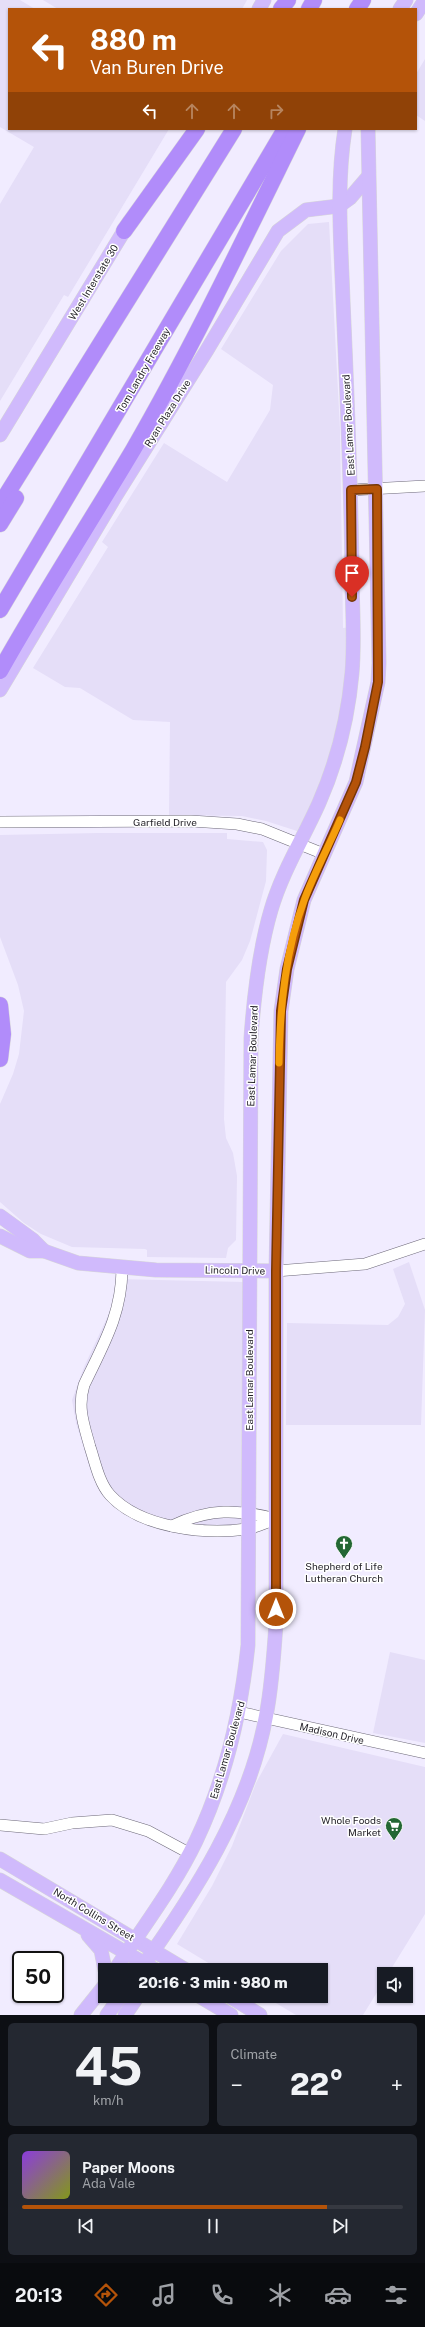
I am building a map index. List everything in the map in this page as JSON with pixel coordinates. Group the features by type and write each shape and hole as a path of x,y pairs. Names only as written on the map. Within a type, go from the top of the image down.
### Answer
{"highway":[{"path":"282,8 288,0"},
{"path":"124,231 196,130"},
{"path":"0,505 233,130"},
{"name":"Tom Landry Freeway","path":"0,610 284,130"},
{"path":"0,671 37,605 132,450 166,389 210,307 298,130"},
{"path":"0,524 28,477 46,431"},
{"path":"0,1005 3,1034 0,1059"}],"main road":[{"path":"417,12 425,0"},
{"name":"West Interstate 30","path":"0,435 186,130"},
{"name":"East Lamar Boulevard","path":"120,1963 137,1939 189,1853 214,1795 239,1712 248,1645 251,1038 254,1003 262,946 272,909 298,843 327,784 347,712 352,674 354,632 351,490 339,206 341,153 345,130"},
{"path":"149,1963 154,1950 231,1823 252,1768 266,1718 276,1623 276,1271 281,1011 287,969 300,915 324,854 356,782 365,747 378,682 377,489 368,130"},
{"path":"339,206 350,198 368,177"},
{"name":"Ryan Plaza Drive","path":"0,690 115,497 207,350 278,231 306,210 339,206"},
{"name":"Lincoln Drive","path":"0,1216 33,1240 44,1251"},
{"name":"Lincoln Drive","path":"0,1236 30,1250 44,1251 78,1262 122,1268 276,1271"},
{"name":"North Collins Street","path":"0,1859 137,1939 175,1963"},
{"name":"North Collins Street","path":"0,1880 127,1953 140,1963"},
{"path":"64,1917 96,1944 103,1956 104,1963"},
{"path":"81,2015 98,1994"},
{"path":"107,2015 116,2003"},
{"path":"125,2015 133,2003"},
{"path":"211,2003 231,2015"},
{"path":"240,2003 260,2015"}],"street":[{"path":"351,490 425,486"},
{"name":"Garfield Drive","path":"0,822 224,823 251,826 324,854"},
{"name":"Lincoln Drive","path":"276,1271 365,1264 425,1244"},
{"path":"122,1268 122,1291 118,1309 84,1385 80,1410 96,1465 109,1494 126,1510 146,1520 172,1526 200,1530 248,1529 276,1519"},
{"path":"172,1526 188,1519 210,1513 249,1512 276,1519"},
{"name":"Madison Drive","path":"239,1712 425,1753"},
{"path":"0,1825 44,1829 72,1823 112,1820 148,1831 189,1853"}],"shaded area":[{"path":"0,0 20,0 33,8 8,8 8,130 168,130 68,297 64,295 0,401 0,204 34,147 0,127"},
{"path":"43,0 247,0 243,8 56,8"},
{"path":"425,59 425,121 417,116 417,72"},
{"path":"329,222 340,429 343,628 350,627 347,687 332,752 313,803 297,831 266,821 242,816 169,815 170,722 133,720 80,688 65,687 33,668 108,547 102,542 164,443 227,482 270,410 273,385 221,349 281,251 308,224"},
{"path":"227,833 227,839 263,842 267,850 266,881 250,941 242,960 226,982 224,1119 226,1138 233,1153 237,1176 236,1240 228,1248 226,1258 147,1257 147,1250 145,1249 72,1247 41,1234 24,1223 0,1202 0,1104 13,1074 19,1054 24,1011 18,985 0,937 0,835"},
{"path":"409,1262 425,1310 421,1425 286,1425 287,1323 388,1325 398,1317 405,1304 393,1269"},
{"path":"116,1279 244,1282 243,1533 151,1525 101,1490 91,1471 76,1423 72,1400 84,1367 113,1305 118,1284"},
{"path":"390,1652 425,1660 425,1743 373,1733"},
{"path":"283,1734 425,1767 425,1914 392,1967 377,1967 377,1992 363,2015 296,2015 276,2003 328,2003 328,1963 208,1963 177,1944 212,1886 232,1846 256,1783"}],"slow traffic":[{"path":"279,1063 281,1011 293,939 304,900 340,820"}],"place":[{"name":"Shepherd of Life Lutheran Church","path":"344,1559"},
{"name":"Whole Foods Market","path":"394,1841"}],"route":[{"path":"276,1609 276,1271 279,1050 281,1011 293,939 304,900 356,782 365,747 378,682 377,489 351,490 352,597"}]}
